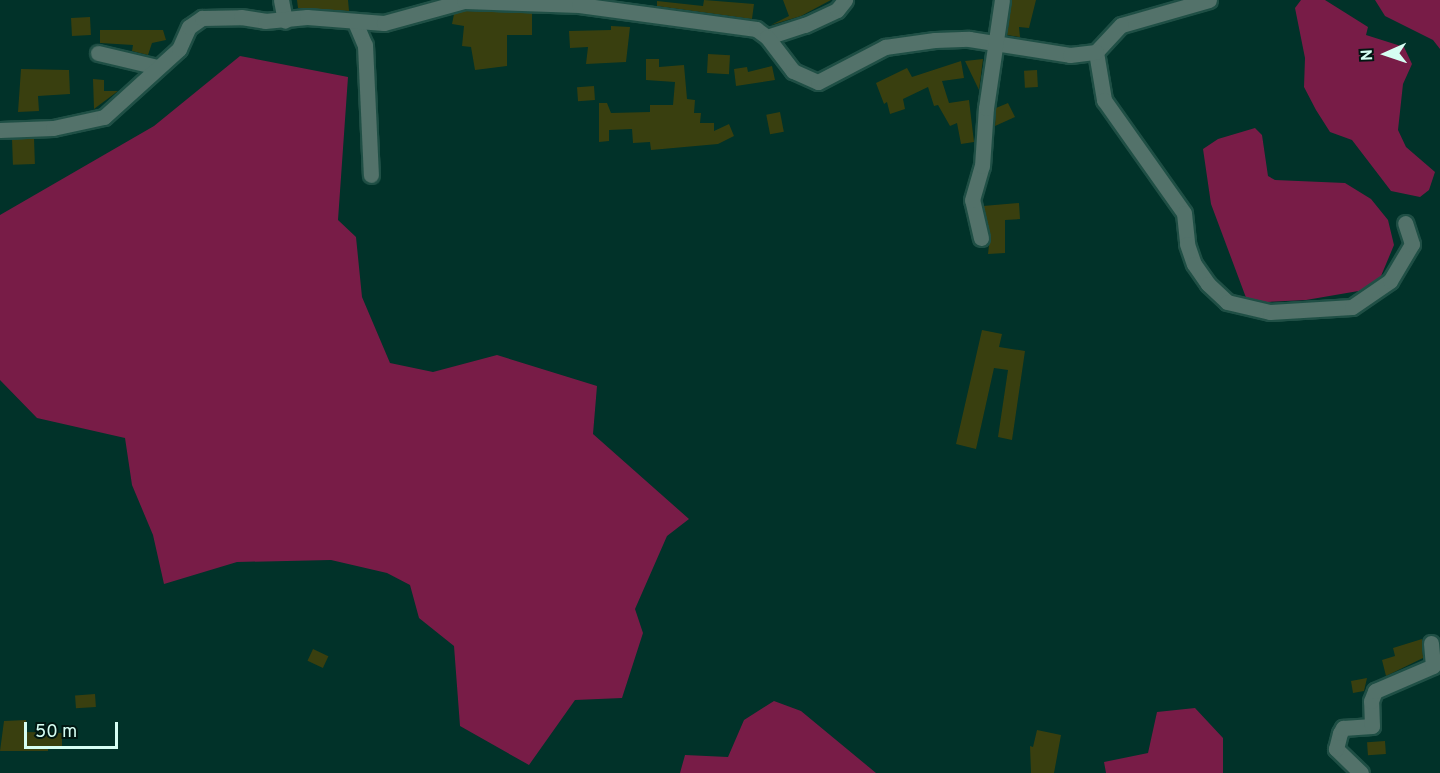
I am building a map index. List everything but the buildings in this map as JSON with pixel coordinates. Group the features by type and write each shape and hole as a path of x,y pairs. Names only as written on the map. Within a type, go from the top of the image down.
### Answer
{"street":[{"path":"281,0 285,21"},
{"path":"767,37 837,10 845,0"},
{"path":"981,238 972,200 982,166 994,46 1002,0"},
{"path":"0,130 53,128 104,117 179,49 189,27 202,18 285,21 307,17 384,23 464,1 567,2 650,18 736,23 767,37 793,71 818,82 885,47 969,39 994,46 1070,55 1096,52 1121,25 1209,0"},
{"path":"355,22 365,45 371,175"},
{"path":"1096,52 1104,100 1113,117 1153,166 1184,213 1187,244 1194,264 1227,302 1270,312 1352,307 1390,281 1412,244 1405,223"},
{"path":"98,53 157,68"},
{"path":"1361,773 1336,749 1340,733 1347,728 1368,729 1373,721 1371,701 1375,691 1433,666 1431,643"}],"shaded area":[{"path":"1301,0 1325,0 1368,27 1366,35 1404,47 1412,64 1403,84 1398,130 1406,147 1435,172 1429,190 1420,197 1391,191 1352,140 1330,132 1316,110 1304,87 1305,58 1295,8"},
{"path":"1375,0 1440,0 1440,49 1433,40 1385,16"},
{"path":"240,56 348,77 338,220 356,237 362,297 390,363 433,372 497,355 597,386 593,434 689,519 667,536 635,609 643,633 622,698 575,700 529,765 460,726 454,646 419,618 410,585 387,573 331,560 237,562 164,584 153,535 132,485 125,438 37,418 0,380 0,215 154,126"},
{"path":"1255,128 1262,135 1268,176 1275,180 1345,183 1371,199 1388,220 1394,245 1376,288 1306,300 1248,303 1211,204 1203,149 1218,139"},
{"path":"774,701 801,711 876,773 680,773 685,755 728,757 744,720"},
{"path":"1195,708 1223,738 1223,773 1106,773 1104,762 1148,753 1157,712"}]}
